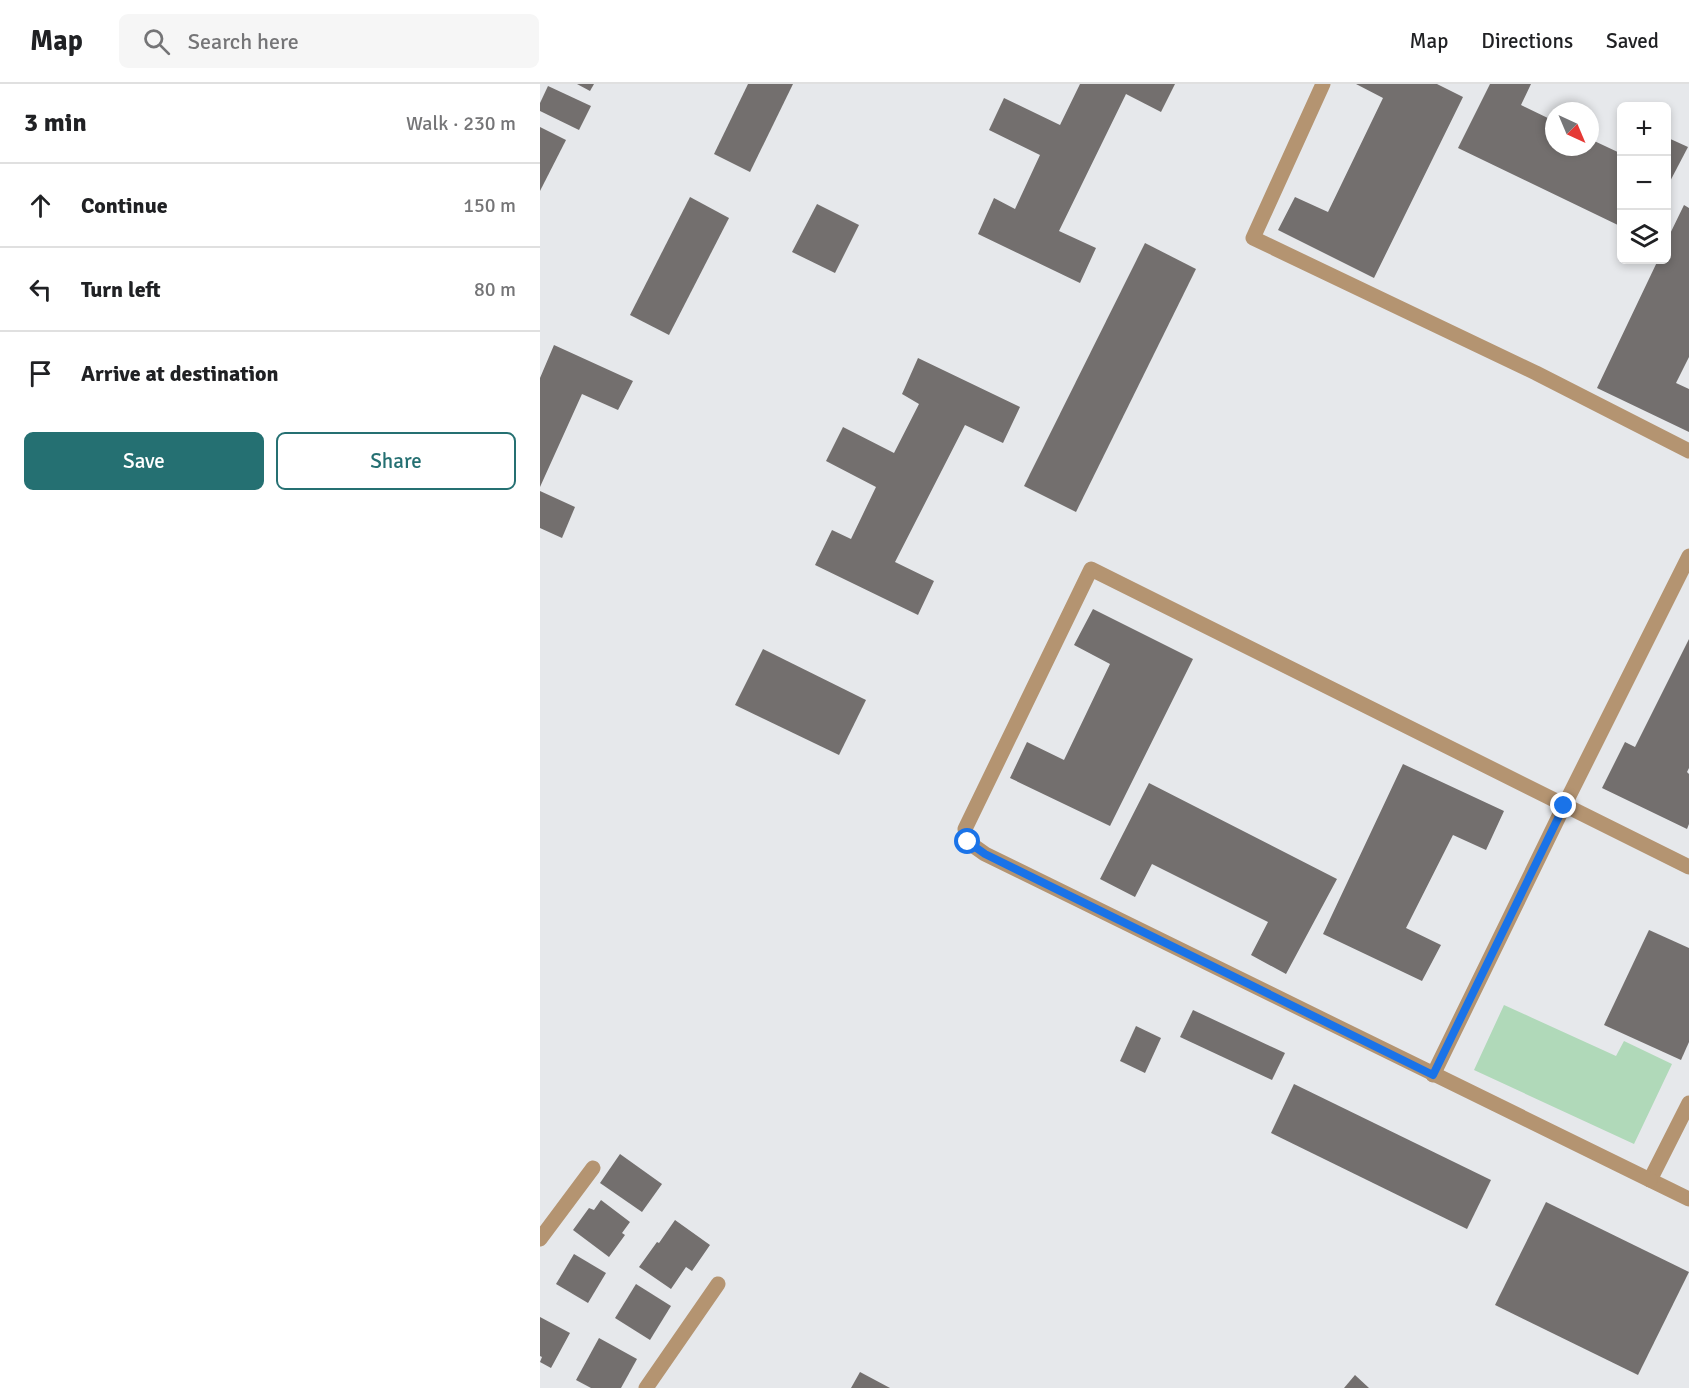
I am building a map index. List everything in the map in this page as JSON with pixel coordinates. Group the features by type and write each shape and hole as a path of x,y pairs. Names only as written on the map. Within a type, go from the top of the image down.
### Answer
{"lane":[{"path":"1323,84 1253,238 1536,374 1689,451"},
{"path":"1433,1075 1689,556"},
{"path":"1689,867 1091,569 965,829 968,842 985,854 1689,1199"},
{"path":"1650,1180 1689,1103"},
{"path":"540,1239 593,1168"},
{"path":"646,1388 718,1284"}],"green space":[{"path":"1504,1005 1616,1056 1624,1041 1672,1064 1634,1144 1474,1070"}],"building":[{"path":"577,84 594,84 590,91"},
{"path":"748,84 793,84 750,172 714,154"},
{"path":"1080,84 1175,84 1161,112 1126,94 1059,231 1096,248 1080,283 978,234 994,198 1015,209 1040,155 989,130 1004,98 1060,125"},
{"path":"1356,84 1437,84 1463,97 1374,278 1278,230 1295,197 1328,212 1383,98"},
{"path":"1490,84 1531,84 1521,105 1545,117 1545,156 1599,156 1599,143 1617,152 1617,225 1458,148"},
{"path":"548,86 591,106 579,130 540,111 540,103"},
{"path":"540,127 566,140 540,191"},
{"path":"1671,139 1688,147 1671,179"},
{"path":"690,197 729,218 669,335 630,315"},
{"path":"817,204 859,225 835,273 792,252"},
{"path":"1684,205 1689,208 1689,357 1676,383 1689,389 1689,432 1597,388 1656,264 1671,264 1671,232"},
{"path":"1145,243 1196,269 1076,512 1024,486"},
{"path":"554,345 633,381 618,410 582,394 540,487 540,378"},
{"path":"918,358 1020,407 1003,443 965,425 895,562 934,581 918,615 815,565 832,530 851,539 876,487 826,461 843,427 894,453 919,404 902,394"},
{"path":"540,491 575,507 562,538 540,528"},
{"path":"1093,609 1193,659 1110,826 1010,778 1027,742 1064,760 1110,664 1074,645"},
{"path":"1689,639 1689,768 1687,772 1689,774 1689,824 1687,829 1602,788 1625,742 1635,747"},
{"path":"763,649 866,700 839,755 735,705"},
{"path":"1403,764 1504,811 1486,850 1453,835 1406,928 1441,945 1422,981 1323,934"},
{"path":"1149,783 1337,879 1286,974 1251,955 1268,922 1152,864 1135,897 1100,879"},
{"path":"1649,930 1689,948 1689,1042 1681,1060 1604,1025"},
{"path":"1193,1010 1285,1053 1272,1080 1180,1037"},
{"path":"1136,1026 1161,1038 1145,1073 1120,1061"},
{"path":"1294,1084 1491,1180 1467,1229 1271,1133"},
{"path":"620,1154 662,1184 642,1212 600,1183"},
{"path":"601,1200 630,1222 622,1233 625,1235 609,1257 573,1230 589,1208 594,1210"},
{"path":"1546,1202 1689,1272 1638,1375 1495,1305"},
{"path":"675,1220 710,1245 692,1271 686,1267 671,1289 639,1267"},
{"path":"574,1254 606,1273 588,1303 556,1284"},
{"path":"636,1284 671,1306 650,1340 615,1318"},
{"path":"540,1317 570,1333 551,1368 540,1362 542,1357 540,1356"},
{"path":"599,1338 637,1359 621,1388 591,1388 576,1380"},
{"path":"860,1372 890,1388 851,1388"},
{"path":"1355,1375 1369,1388 1344,1388"}],"route":[{"path":"968,842 985,854 1433,1075 1564,806"}]}
